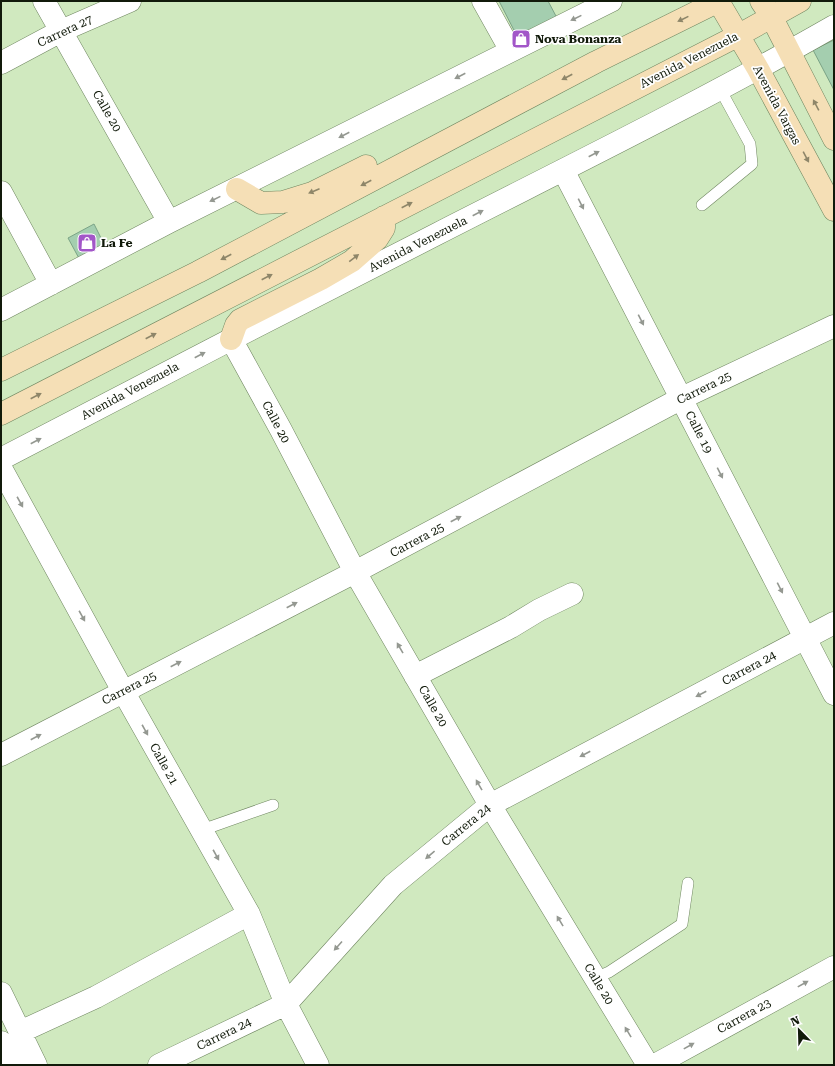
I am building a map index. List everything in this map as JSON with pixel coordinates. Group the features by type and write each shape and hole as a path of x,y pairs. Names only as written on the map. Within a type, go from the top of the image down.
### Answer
{"street":[{"name":"Calle 20","path":"44,1 169,222"},
{"name":"Carrera 27","path":"1,62 61,31 130,1"},
{"path":"484,1 510,51"},
{"path":"1,310 169,222 611,1"},
{"path":"1,370 205,268 596,62 719,1"},
{"name":"Avenida Vargas","path":"719,1 758,69 834,210"},
{"name":"Avenida Venezuela","path":"1,414 739,35 766,9 800,1"},
{"path":"766,9 834,139"},
{"name":"Avenida Venezuela","path":"1,459 231,339 720,89 834,26"},
{"path":"237,189 261,203 283,202 312,193 391,153 431,138 479,123"},
{"name":"Calle 19","path":"564,170 834,694"},
{"path":"1,192 51,284"},
{"path":"231,339 236,325 240,320 352,261 377,239 384,228 384,217"},
{"name":"Carrera 25","path":"1,755 356,572 682,398 834,326"},
{"name":"Calle 20","path":"231,339 356,572 490,805 648,1065"},
{"name":"Calle 21","path":"1,468 123,691 249,914 286,1004 318,1065"},
{"path":"416,676 572,594"},
{"name":"Carrera 24","path":"159,1065 286,1004 393,885 490,805 834,623"},
{"path":"6,1041 96,997 249,914"},
{"name":"Carrera 23","path":"655,1065 834,967"},
{"path":"1,993 6,1041 12,1065"},
{"path":"6,1041 36,1065"}],"lane":[{"path":"702,205 752,164 750,144 720,89"},
{"path":"202,830 273,805"},
{"path":"595,978 609,972 682,924 688,883"}],"building":[{"path":"499,1 548,1 557,18 518,38"},
{"path":"834,40 834,90 813,50"},
{"name":"La Fe","path":"94,224 106,248 81,262 68,238"}],"place":[{"name":"Nova Bonanza","path":"521,39"},
{"name":"La Fe","path":"87,243"}]}
